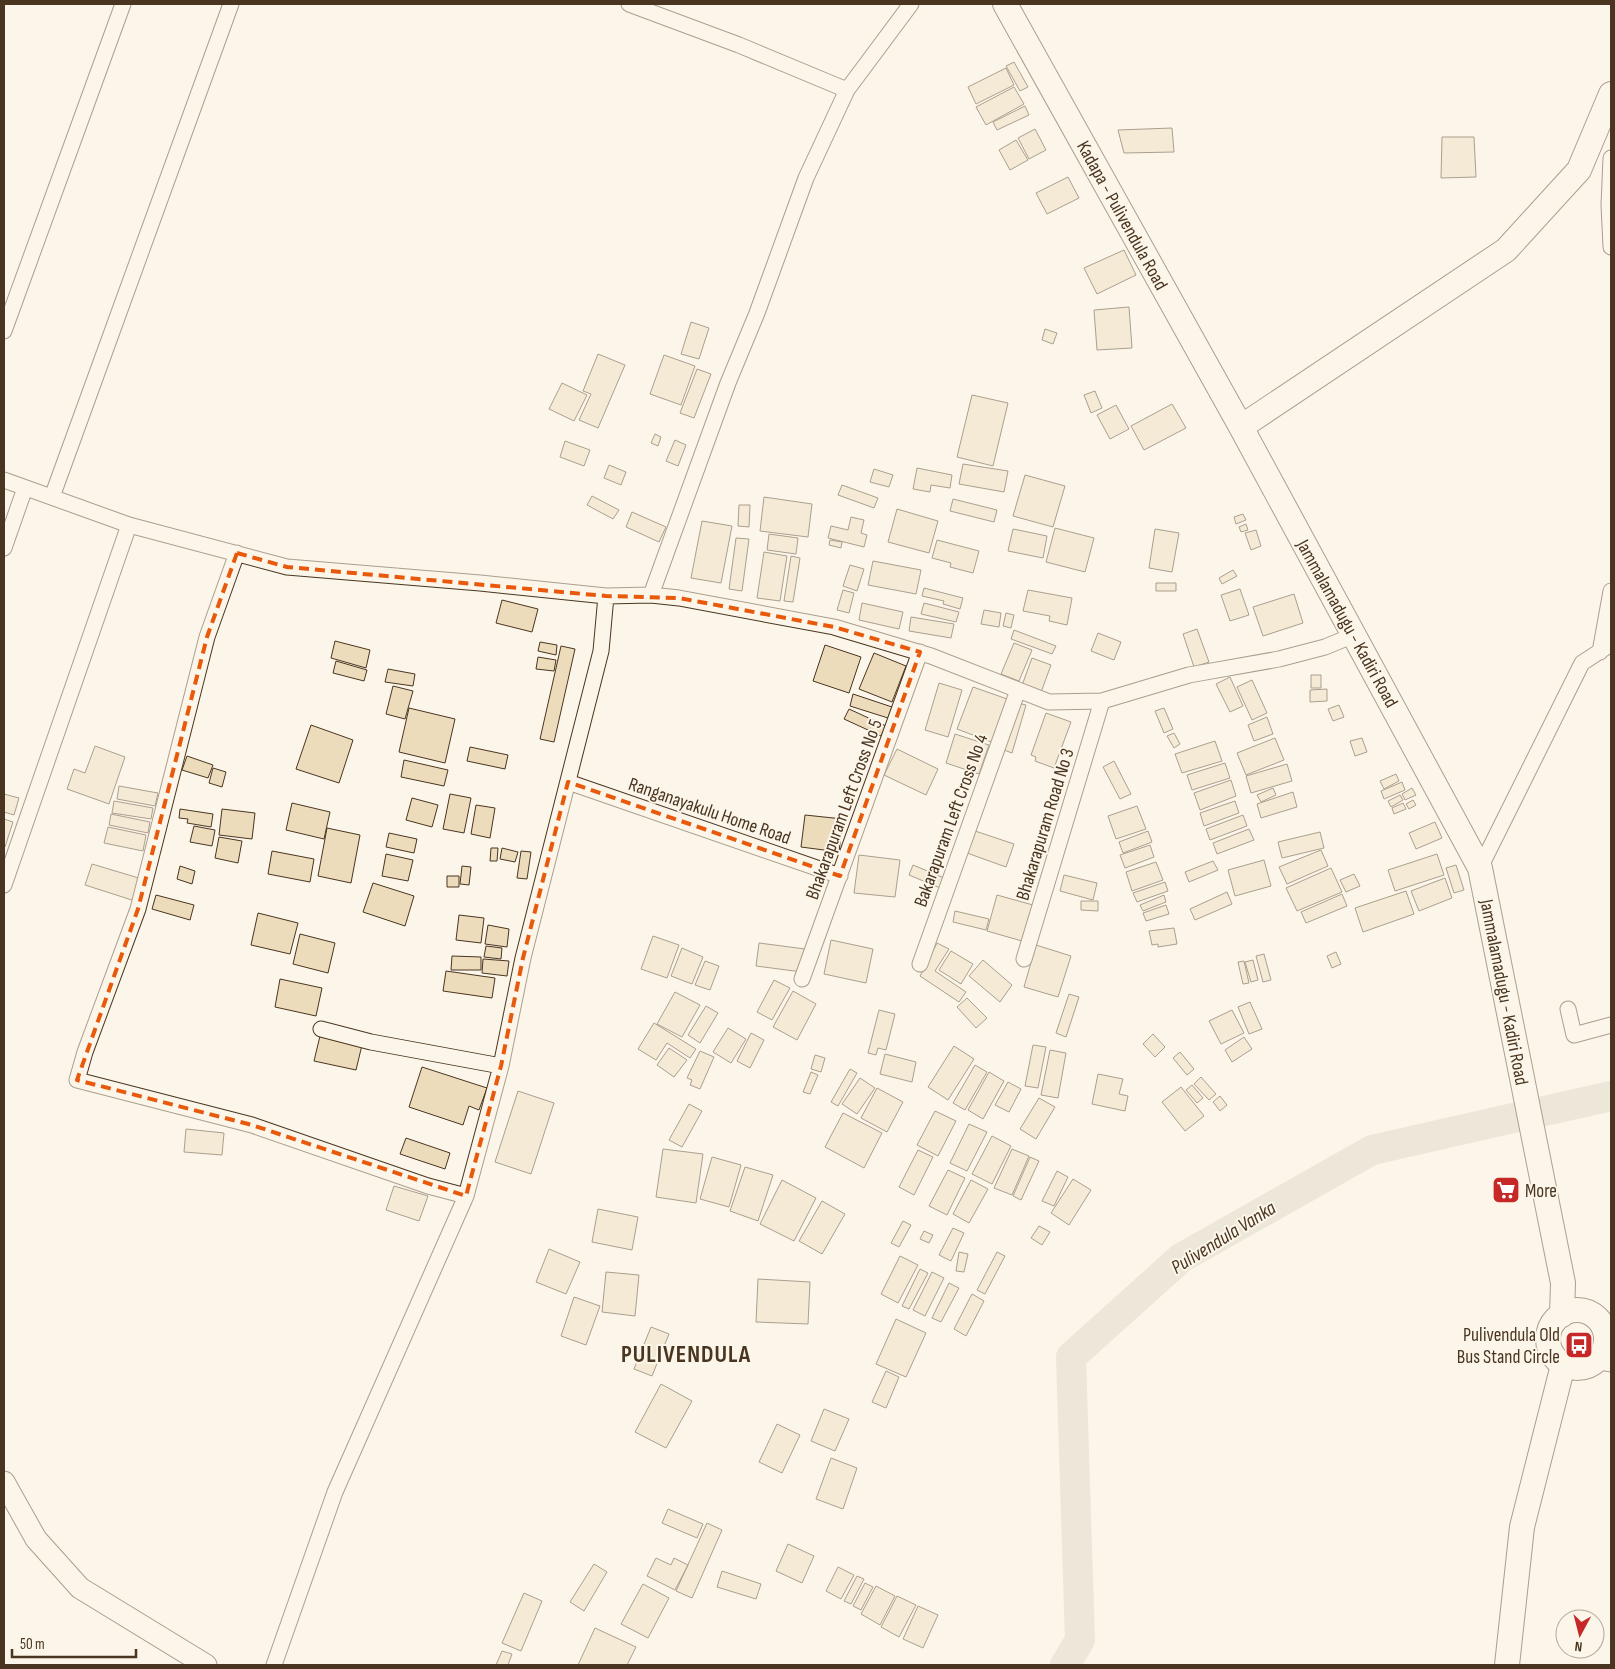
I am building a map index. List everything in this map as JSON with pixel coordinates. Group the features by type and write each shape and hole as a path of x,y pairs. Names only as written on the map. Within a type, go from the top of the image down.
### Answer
{"main road":[{"name":"Kadapa - Pulivendula Road","path":"1005,4 1241,426"},
{"path":"1241,426 1506,250 1579,170 1611,94"},
{"name":"Jammalamadugu - Kadiri Road","path":"1241,426 1480,868 1563,1283 1562,1314"},
{"path":"1580,1310 1589,1312 1597,1317 1603,1324 1606,1333 1605,1360 1588,1366 1573,1368 1563,1365 1555,1358 1550,1350 1548,1340 1554,1321 1562,1314 1580,1310"},
{"path":"1507,1665 1522,1527 1563,1365"}],"street":[{"path":"4,331 123,4"},
{"path":"52,497 231,4"},
{"path":"629,4 739,45 847,90"},
{"path":"651,595 728,383 757,312 806,178 847,90 911,4"},
{"path":"1611,158 1609,205 1611,247"},
{"path":"4,480 129,525 287,567 480,583 606,596 651,595 679,598 834,627 920,652 1049,702 1102,701 1189,675 1279,659 1325,648 1354,635"},
{"path":"4,548 25,488"},
{"path":"4,885 129,525"},
{"path":"237,553 207,637 138,909 85,1052 77,1080 252,1125 428,1186 466,1196"},
{"path":"1480,868 1582,663 1605,648 1611,591"},
{"path":"274,1665 335,1492 466,1196 501,1066 523,958 601,651 606,596"},
{"name":"Bhakarapuram Left Cross No 5","path":"802,979 920,652"},
{"name":"Bakarapuram Left Cross No 4","path":"920,964 1018,690"},
{"name":"Bhakarapuram Road No 3","path":"1024,959 1102,701"},
{"name":"Ranganayakulu Home Road","path":"568,782 840,876"},
{"path":"1568,1009 1574,1035 1611,1025"},
{"path":"321,1029 371,1042 501,1066"},
{"path":"4,1482 36,1538 80,1588 206,1665"}],"highlighted area":[{"path":"237,553 287,567 606,596 679,598 834,627 920,652 840,876 568,782 523,958 501,1066 466,1196 252,1125 77,1080 138,909 207,637"}],"building":[{"path":"1014,62 1028,87 1020,91 1006,66"},
{"path":"1006,68 1014,85 976,104 968,87"},
{"path":"1014,87 1024,104 986,125 976,107"},
{"path":"1025,106 1029,115 997,130 993,122"},
{"path":"1172,128 1174,152 1124,153 1118,130"},
{"path":"1035,129 1046,150 1029,159 1018,138"},
{"path":"1442,137 1474,137 1476,177 1441,178"},
{"path":"1016,140 1028,160 1010,170 999,150"},
{"path":"1068,177 1079,198 1047,214 1036,193"},
{"path":"1124,250 1136,275 1097,294 1084,268"},
{"path":"1129,307 1132,348 1097,350 1094,310"},
{"path":"691,322 709,328 699,359 681,354"},
{"path":"1045,329 1057,333 1053,344 1042,340"},
{"path":"598,354 625,365 598,428 579,420 591,394 583,391"},
{"path":"664,355 695,366 681,405 650,394"},
{"path":"697,369 711,374 694,418 680,413"},
{"path":"562,383 587,395 574,421 549,409"},
{"path":"1095,391 1102,408 1091,413 1084,395"},
{"path":"972,395 1008,403 993,466 957,457"},
{"path":"1172,404 1186,428 1144,450 1131,426"},
{"path":"1116,405 1129,429 1110,439 1097,415"},
{"path":"655,434 661,437 658,446 651,443"},
{"path":"675,440 686,445 678,466 666,461"},
{"path":"565,441 590,450 584,466 560,457"},
{"path":"963,464 1008,471 1004,492 959,484"},
{"path":"609,465 626,472 621,485 604,478"},
{"path":"917,468 952,475 950,488 931,485 930,492 913,489"},
{"path":"874,469 893,475 889,487 870,482"},
{"path":"1025,475 1065,486 1053,527 1013,516"},
{"path":"842,485 878,498 874,508 838,495"},
{"path":"592,496 619,510 613,519 587,505"},
{"path":"764,497 812,504 808,537 760,531"},
{"path":"953,499 997,510 994,522 950,511"},
{"path":"739,505 750,505 749,527 738,526"},
{"path":"897,509 938,521 929,553 888,542"},
{"path":"632,512 666,527 659,542 626,527"},
{"path":"1243,514 1246,520 1236,524 1234,517"},
{"path":"851,517 864,520 861,533 867,535 864,547 828,538 831,526 848,530"},
{"path":"702,521 732,526 721,583 691,578"},
{"path":"1246,524 1248,530 1241,532 1239,527"},
{"path":"1055,528 1094,538 1085,572 1046,562"},
{"path":"1013,529 1047,536 1043,558 1008,551"},
{"path":"1155,529 1179,533 1172,572 1149,568"},
{"path":"1256,530 1261,546 1251,550 1245,533"},
{"path":"769,534 798,538 796,554 767,550"},
{"path":"736,538 749,539 742,591 729,589"},
{"path":"830,540 842,542 841,548 829,545"},
{"path":"937,540 979,551 973,573 950,567 951,563 932,558"},
{"path":"764,552 787,556 780,601 757,598"},
{"path":"791,556 800,558 793,602 784,601"},
{"path":"873,561 921,570 916,594 868,585"},
{"path":"850,565 864,569 857,591 843,586"},
{"path":"1233,570 1237,576 1222,584 1219,578"},
{"path":"1156,583 1176,583 1176,591 1156,591"},
{"path":"924,588 963,598 960,609 943,604 944,601 922,596"},
{"path":"1240,589 1249,615 1230,621 1221,595"},
{"path":"843,590 854,593 849,613 837,610"},
{"path":"1028,590 1072,598 1067,625 1049,621 1050,616 1023,611"},
{"path":"1294,594 1303,623 1263,636 1253,607"},
{"path":"502,600 538,609 532,632 496,623"},
{"path":"862,603 903,612 899,629 859,620"},
{"path":"924,603 959,612 956,622 921,614"},
{"path":"984,610 1001,613 999,627 981,624"},
{"path":"1006,613 1014,615 1011,628 1003,626"},
{"path":"911,617 954,624 951,638 909,631"},
{"path":"1197,629 1209,662 1194,667 1183,634"},
{"path":"1014,630 1056,646 1052,654 1011,639"},
{"path":"1098,633 1121,642 1114,660 1091,651"},
{"path":"335,641 370,650 366,668 331,658"},
{"path":"540,642 557,645 556,655 538,651"},
{"path":"1014,643 1032,650 1019,681 1001,674"},
{"path":"825,645 861,657 849,693 813,681"},
{"path":"561,646 575,649 554,742 540,739"},
{"path":"874,653 906,666 892,702 859,689"},
{"path":"538,657 556,660 554,671 536,669"},
{"path":"1032,658 1051,665 1040,695 1021,688"},
{"path":"336,661 367,670 364,681 333,673"},
{"path":"388,669 415,674 413,686 385,682"},
{"path":"1311,675 1321,675 1321,688 1311,688"},
{"path":"1230,677 1243,706 1230,712 1216,684"},
{"path":"1252,680 1267,713 1252,720 1237,687"},
{"path":"939,683 962,690 948,737 925,730"},
{"path":"393,686 413,691 405,719 386,714"},
{"path":"973,687 1010,700 994,743 957,729"},
{"path":"1327,689 1327,701 1310,702 1310,690"},
{"path":"853,694 892,707 888,718 850,706"},
{"path":"1018,703 1026,705 1012,753 1004,750"},
{"path":"1339,705 1344,717 1333,721 1328,709"},
{"path":"409,708 455,719 445,763 399,752"},
{"path":"1164,708 1173,729 1164,733 1155,711"},
{"path":"849,709 886,726 881,736 844,719"},
{"path":"1046,713 1071,722 1054,768 1035,761 1036,757 1031,755"},
{"path":"1267,717 1273,734 1254,741 1248,725"},
{"path":"311,725 353,740 339,783 296,769"},
{"path":"1174,733 1180,744 1174,748 1167,736"},
{"path":"955,734 989,745 979,774 946,763"},
{"path":"1275,738 1284,760 1246,775 1237,753"},
{"path":"1362,738 1367,752 1355,756 1350,741"},
{"path":"1215,741 1222,761 1182,773 1175,754"},
{"path":"95,746 125,757 109,804 67,789 74,769 85,773"},
{"path":"470,747 508,755 505,769 467,761"},
{"path":"897,749 938,769 926,795 884,775"},
{"path":"187,756 213,765 208,778 182,770"},
{"path":"404,760 448,770 444,786 401,777"},
{"path":"1114,761 1131,794 1120,799 1103,767"},
{"path":"1225,763 1230,778 1192,790 1187,775"},
{"path":"1287,764 1292,781 1251,793 1246,776"},
{"path":"213,768 226,772 222,787 209,783"},
{"path":"1396,774 1399,781 1384,789 1380,781"},
{"path":"1231,780 1236,796 1200,810 1194,793"},
{"path":"1402,782 1405,790 1384,799 1381,791"},
{"path":"119,786 158,793 155,806 117,799"},
{"path":"1273,788 1276,795 1261,802 1257,795"},
{"path":"1412,788 1416,795 1405,800 1402,794"},
{"path":"1293,792 1297,807 1261,818 1257,804"},
{"path":"4,794 19,798 14,815 4,812"},
{"path":"450,794 471,798 464,833 443,829"},
{"path":"1400,795 1403,800 1391,807 1388,801"},
{"path":"412,798 438,805 432,827 406,820"},
{"path":"1413,800 1416,805 1409,809 1406,804"},
{"path":"114,801 153,808 151,819 112,813"},
{"path":"1235,801 1239,813 1204,826 1200,813"},
{"path":"292,803 330,812 324,839 286,830"},
{"path":"1403,803 1406,809 1394,814 1392,808"},
{"path":"476,805 495,808 490,838 471,834"},
{"path":"1137,806 1146,829 1116,839 1108,816"},
{"path":"180,809 213,814 211,827 187,823 188,819 179,818"},
{"path":"222,809 255,813 252,839 219,835"},
{"path":"111,814 150,822 148,833 109,825"},
{"path":"805,815 843,819 839,852 801,847"},
{"path":"1243,815 1247,826 1210,840 1206,829"},
{"path":"4,819 13,822 5,847 4,847"},
{"path":"1435,822 1442,838 1416,849 1409,833"},
{"path":"194,826 215,830 212,846 190,842"},
{"path":"108,827 146,835 143,851 104,843"},
{"path":"327,828 360,835 351,883 318,876"},
{"path":"1249,829 1254,840 1217,854 1213,843"},
{"path":"975,831 1014,844 1006,867 967,853"},
{"path":"1148,831 1152,842 1123,853 1119,842"},
{"path":"1320,832 1324,848 1282,858 1278,842"},
{"path":"389,833 417,839 414,853 386,847"},
{"path":"219,837 242,841 238,863 215,858"},
{"path":"1150,845 1154,857 1125,868 1120,855"},
{"path":"491,848 498,848 497,861 490,861"},
{"path":"502,848 518,852 515,862 500,859"},
{"path":"1321,850 1328,866 1287,884 1279,867"},
{"path":"272,851 314,859 310,882 268,874"},
{"path":"521,851 531,852 527,879 517,878"},
{"path":"386,854 413,860 408,881 382,876"},
{"path":"1437,854 1444,875 1395,891 1388,870"},
{"path":"859,855 900,860 895,897 854,893"},
{"path":"1264,860 1271,886 1235,896 1228,870"},
{"path":"1213,861 1218,870 1189,882 1185,872"},
{"path":"1156,862 1163,880 1132,891 1126,872"},
{"path":"92,864 142,879 135,901 85,885"},
{"path":"913,865 949,880 945,890 909,875"},
{"path":"1456,865 1464,890 1454,893 1446,868"},
{"path":"180,866 195,871 192,884 177,879"},
{"path":"462,866 471,867 469,885 460,884"},
{"path":"1331,868 1342,892 1297,911 1286,888"},
{"path":"1354,874 1360,886 1346,892 1340,880"},
{"path":"1064,875 1097,883 1093,900 1060,891"},
{"path":"447,876 459,876 459,887 447,887"},
{"path":"1445,878 1452,898 1419,911 1411,891"},
{"path":"1165,882 1168,891 1137,902 1133,893"},
{"path":"373,883 414,896 405,926 363,912"},
{"path":"1406,891 1414,914 1363,932 1355,908"},
{"path":"1227,892 1232,904 1195,920 1190,909"},
{"path":"1342,894 1347,906 1306,923 1301,912"},
{"path":"156,895 194,905 190,920 152,909"},
{"path":"997,895 1033,905 1022,941 987,931"},
{"path":"1164,895 1166,902 1143,911 1140,905"},
{"path":"1081,901 1098,901 1098,911 1081,910"},
{"path":"1166,905 1169,914 1146,921 1143,913"},
{"path":"955,911 989,919 986,930 953,922"},
{"path":"258,913 298,923 290,954 251,945"},
{"path":"459,915 484,918 481,943 456,940"},
{"path":"488,925 509,929 507,947 485,944"},
{"path":"1174,928 1177,944 1158,947 1158,944 1152,945 1149,931"},
{"path":"300,934 335,943 328,973 293,964"},
{"path":"653,936 679,945 667,978 641,969"},
{"path":"831,940 873,949 866,983 824,974"},
{"path":"759,943 805,949 802,972 756,966"},
{"path":"937,943 949,949 935,971 966,992 959,1002 920,976"},
{"path":"1036,945 1071,956 1058,997 1024,987"},
{"path":"486,946 502,948 501,959 484,957"},
{"path":"682,948 703,957 692,984 671,976"},
{"path":"951,951 973,964 961,984 939,970"},
{"path":"1336,952 1341,964 1332,968 1327,956"},
{"path":"1264,954 1271,980 1263,982 1256,956"},
{"path":"452,956 481,957 481,970 451,970"},
{"path":"483,959 509,961 507,976 482,973"},
{"path":"983,960 1012,985 1000,1002 969,976"},
{"path":"1253,960 1258,980 1251,982 1245,962"},
{"path":"705,961 719,966 710,990 695,985"},
{"path":"1244,961 1249,983 1243,984 1238,962"},
{"path":"446,971 495,978 492,998 443,991"},
{"path":"280,979 322,988 316,1016 275,1007"},
{"path":"774,980 790,988 772,1020 757,1012"},
{"path":"793,991 816,1004 797,1040 773,1027"},
{"path":"675,992 700,1005 682,1037 657,1024"},
{"path":"1069,994 1079,997 1066,1037 1056,1033"},
{"path":"967,998 987,1018 976,1028 957,1007"},
{"path":"1250,1002 1262,1029 1249,1034 1238,1007"},
{"path":"706,1006 718,1013 700,1043 688,1035"},
{"path":"879,1010 895,1014 886,1050 878,1048 876,1055 868,1053"},
{"path":"1232,1010 1244,1033 1221,1044 1209,1021"},
{"path":"654,1023 696,1049 690,1058 667,1043 656,1060 638,1049"},
{"path":"728,1028 746,1039 731,1063 713,1052"},
{"path":"751,1033 764,1040 750,1068 737,1061"},
{"path":"1153,1034 1165,1047 1155,1057 1143,1044"},
{"path":"320,1036 362,1045 356,1070 314,1061"},
{"path":"1244,1037 1252,1049 1232,1062 1225,1050"},
{"path":"1033,1045 1046,1047 1038,1088 1025,1086"},
{"path":"954,1046 974,1059 948,1100 928,1087"},
{"path":"669,1048 687,1060 674,1077 657,1065"},
{"path":"1050,1050 1066,1053 1058,1098 1041,1095"},
{"path":"700,1051 714,1057 700,1089 690,1085 692,1080 687,1078"},
{"path":"1180,1052 1194,1069 1187,1075 1173,1058"},
{"path":"885,1054 916,1062 912,1082 880,1074"},
{"path":"815,1055 825,1058 821,1072 811,1069"},
{"path":"975,1065 987,1072 965,1110 953,1103"},
{"path":"422,1067 487,1088 479,1110 469,1106 463,1125 409,1107"},
{"path":"850,1069 857,1073 838,1106 831,1102"},
{"path":"811,1072 818,1075 810,1094 803,1092"},
{"path":"989,1072 1004,1081 983,1119 968,1110"},
{"path":"1098,1074 1123,1079 1119,1094 1128,1096 1125,1111 1092,1104"},
{"path":"1201,1077 1216,1094 1209,1100 1194,1084"},
{"path":"860,1078 875,1088 857,1114 842,1104"},
{"path":"1008,1082 1021,1089 1009,1112 995,1105"},
{"path":"1192,1085 1203,1098 1197,1103 1186,1090"},
{"path":"1181,1087 1204,1116 1185,1131 1162,1102"},
{"path":"877,1088 903,1102 887,1132 861,1118"},
{"path":"518,1091 554,1103 531,1174 495,1162"},
{"path":"1220,1096 1227,1105 1220,1111 1213,1102"},
{"path":"1039,1098 1055,1107 1036,1139 1020,1129"},
{"path":"689,1104 702,1111 682,1147 669,1140"},
{"path":"935,1111 956,1121 938,1156 917,1145"},
{"path":"843,1113 882,1133 864,1168 825,1147"},
{"path":"969,1124 987,1132 967,1171 950,1163"},
{"path":"186,1129 224,1133 222,1155 184,1152"},
{"path":"992,1136 1011,1146 992,1184 972,1174"},
{"path":"406,1138 450,1153 445,1169 400,1154"},
{"path":"663,1149 703,1154 696,1203 656,1197"},
{"path":"1012,1149 1029,1156 1012,1195 994,1188"},
{"path":"918,1150 933,1157 914,1195 899,1187"},
{"path":"712,1157 741,1165 729,1207 700,1199"},
{"path":"1030,1157 1039,1161 1021,1200 1013,1196"},
{"path":"745,1167 773,1175 758,1221 730,1211"},
{"path":"948,1170 965,1178 947,1215 929,1206"},
{"path":"1057,1171 1068,1177 1054,1206 1042,1201"},
{"path":"1073,1179 1091,1190 1069,1225 1051,1213"},
{"path":"782,1180 816,1198 794,1241 760,1224"},
{"path":"971,1180 988,1189 969,1223 953,1214"},
{"path":"394,1186 428,1196 419,1221 386,1210"},
{"path":"822,1201 845,1214 822,1254 799,1241"},
{"path":"598,1209 638,1217 632,1250 592,1242"},
{"path":"903,1221 911,1225 899,1247 891,1243"},
{"path":"1039,1226 1050,1232 1042,1245 1031,1238"},
{"path":"953,1228 964,1233 951,1261 939,1255"},
{"path":"924,1231 933,1235 929,1243 920,1239"},
{"path":"549,1249 580,1262 566,1294 536,1282"},
{"path":"959,1252 968,1254 964,1272 956,1271"},
{"path":"997,1252 1005,1256 985,1294 977,1290"},
{"path":"900,1256 918,1265 898,1303 881,1294"},
{"path":"920,1269 928,1273 909,1309 902,1306"},
{"path":"606,1272 639,1275 635,1316 602,1312"},
{"path":"932,1272 944,1278 925,1316 913,1310"},
{"path":"758,1279 810,1282 808,1324 756,1322"},
{"path":"949,1283 959,1288 941,1322 932,1318"},
{"path":"972,1294 984,1301 966,1336 954,1329"},
{"path":"574,1297 600,1306 586,1345 561,1336"},
{"path":"896,1319 926,1333 906,1377 876,1364"},
{"path":"651,1327 669,1334 652,1376 634,1369"},
{"path":"886,1371 899,1377 886,1408 872,1402"},
{"path":"661,1384 692,1401 666,1448 635,1432"},
{"path":"824,1409 849,1419 835,1451 811,1441"},
{"path":"777,1424 800,1435 782,1473 759,1462"},
{"path":"831,1458 857,1468 843,1509 816,1499"},
{"path":"668,1509 703,1524 697,1538 662,1523"},
{"path":"707,1523 722,1530 692,1598 676,1591"},
{"path":"788,1544 814,1556 802,1583 776,1571"},
{"path":"656,1558 671,1565 674,1558 688,1565 675,1590 647,1576"},
{"path":"594,1564 607,1572 584,1611 570,1602"},
{"path":"838,1567 854,1575 841,1599 826,1591"},
{"path":"722,1571 761,1584 756,1599 717,1587"},
{"path":"857,1576 864,1579 851,1604 844,1601"},
{"path":"865,1583 873,1587 861,1610 853,1606"},
{"path":"643,1584 669,1598 648,1638 621,1624"},
{"path":"876,1586 895,1596 880,1625 861,1614"},
{"path":"524,1593 542,1601 521,1651 502,1643"},
{"path":"897,1596 916,1605 899,1637 881,1627"},
{"path":"918,1606 938,1615 923,1648 903,1639"},
{"path":"595,1628 636,1647 627,1665 578,1665"},
{"path":"502,1651 512,1654 508,1665 496,1665"}],"waterway":[{"name":"Pulivendula Vanka","path":"1065,1665 1080,1640 1071,1357 1181,1258 1372,1150 1611,1096"}],"place":[{"name":"More","path":"1506,1190"},
{"name":"Pulivendula Old Bus Stand Circle","path":"1579,1345"}],"district":[{"name":"PULIVENDULA","path":"686,1354"}]}
